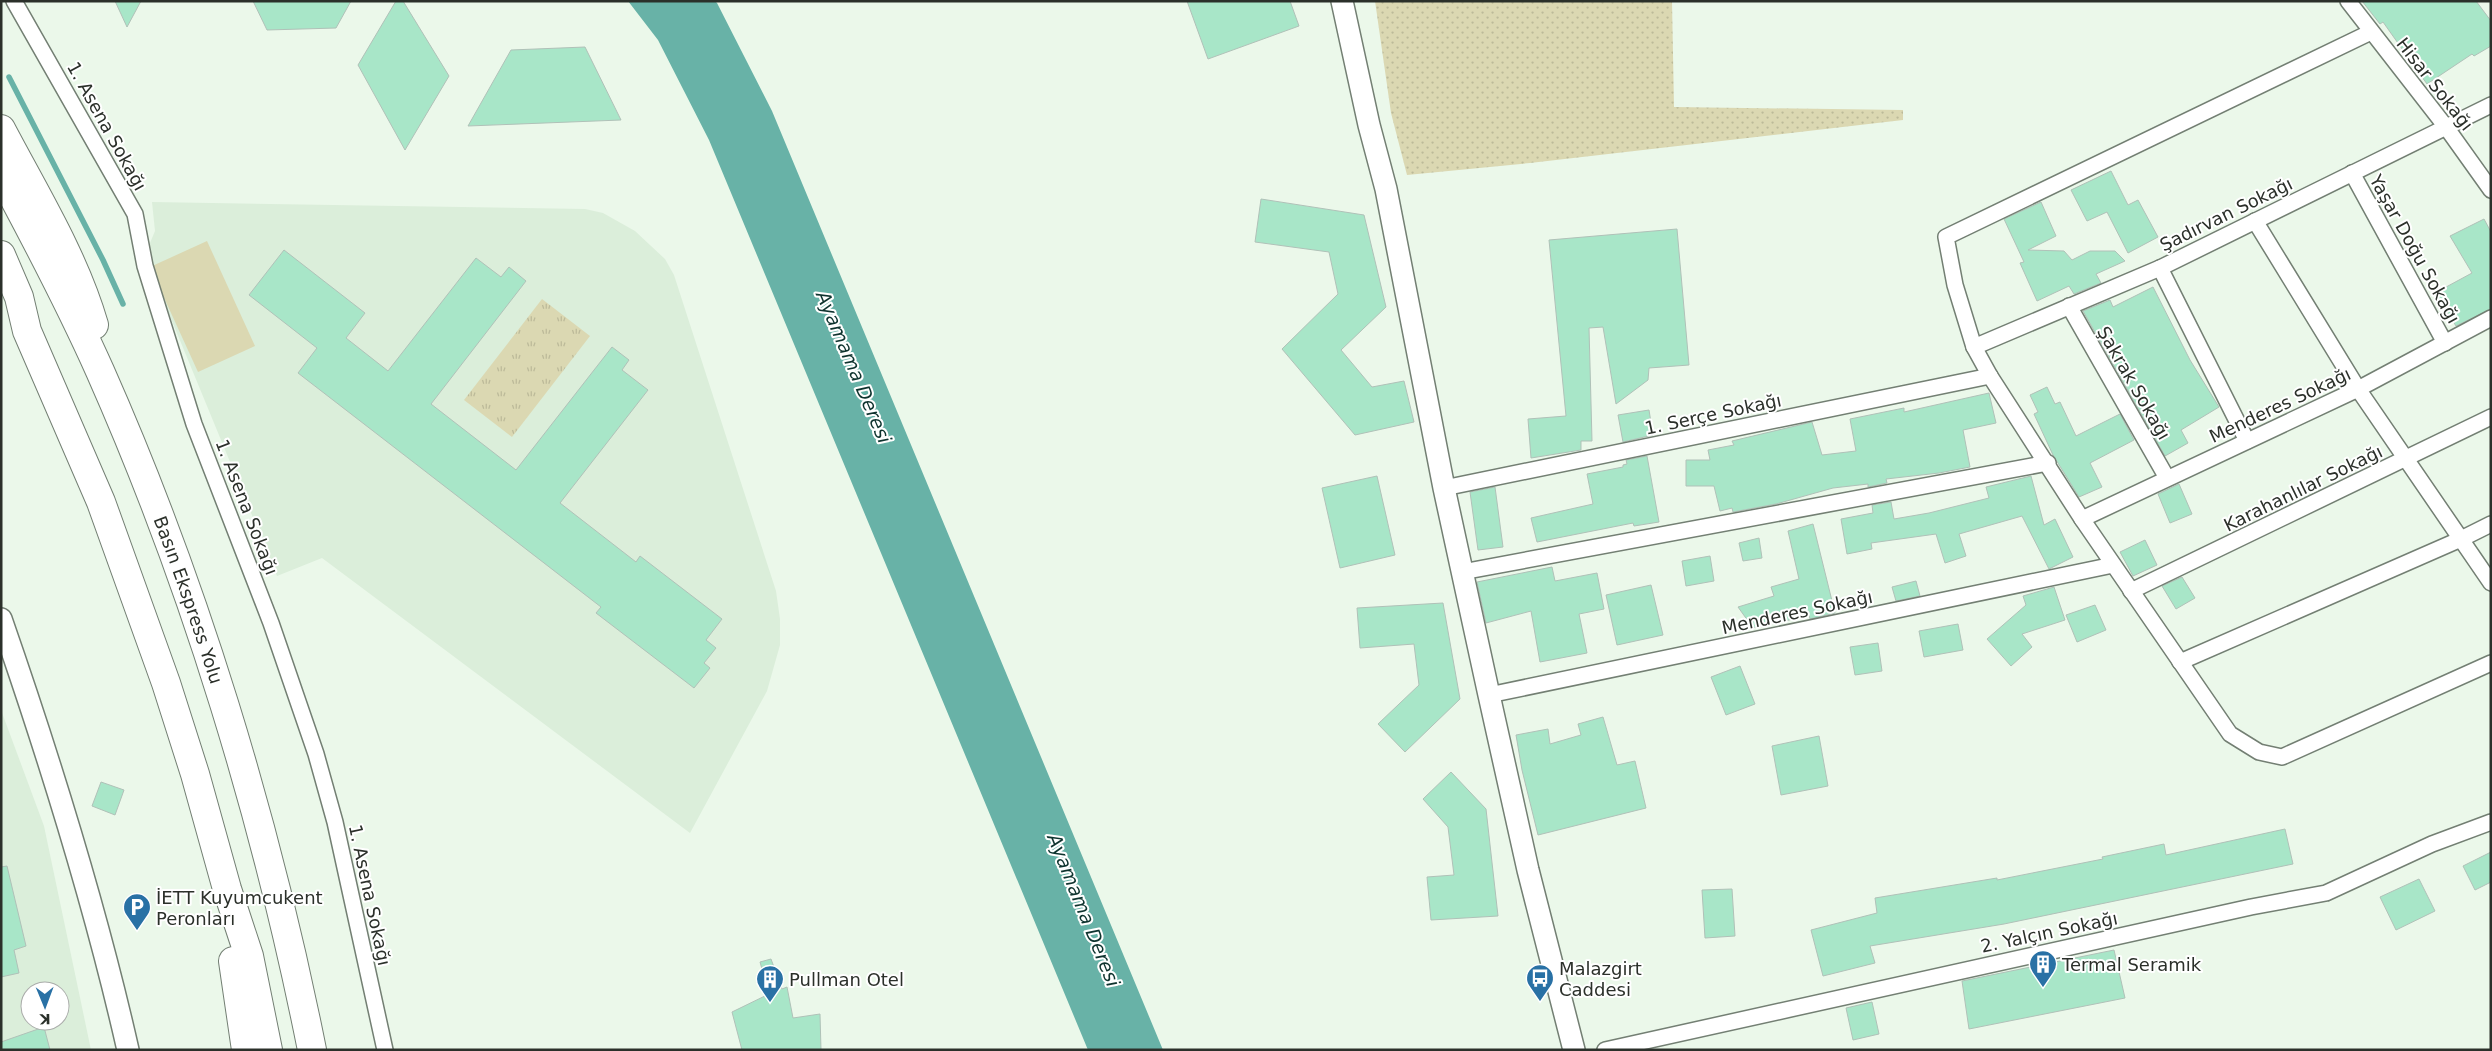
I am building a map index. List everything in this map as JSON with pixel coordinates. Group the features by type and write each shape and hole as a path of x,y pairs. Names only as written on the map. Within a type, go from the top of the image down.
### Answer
{"highway":[{"path":"1,129 88,303 100,347 100,370"},
{"name":"Basın Ekspress Yolu","path":"1,174 100,370 150,493 215,676 273,876 312,1050"},
{"path":"1,255 19,297 27,331 102,502 195,774 226,889 249,956 268,1050"},
{"path":"1,296 27,331"},
{"path":"226,889 234,971 246,1050"}],"main road":[{"path":"1342,1 1369,125 1386,189 1444,488 1489,695 1528,870 1574,1050"},
{"path":"1,620 61,806 91,908 128,1050"}],"street":[{"name":"1. Asena Sokağı","path":"14,1 135,214 145,266 194,424 271,623 316,754 335,822 385,1050"},
{"name":"Hisar Sokağı","path":"2348,1 2446,127 2491,190"},
{"path":"2371,32 1946,237 1955,285 1974,347 1990,376 2048,463 2082,519 2230,734 2259,752 2282,757 2491,663"},
{"name":"Şadırvan Sokağı","path":"1974,347 2160,268 2491,105"},
{"name":"Yaşar Doğu Sokağı","path":"2352,173 2445,343"},
{"path":"2255,221 2358,389 2408,459 2491,583"},
{"path":"2160,268 2247,441"},
{"name":"Şakrak Sokağı","path":"2069,306 2166,478"},
{"name":"Menderes Sokağı","path":"2082,519 2358,389 2491,318"},
{"name":"1. Serçe Sokağı","path":"1444,488 1990,376"},
{"name":"Karahanlılar Sokağı","path":"2131,591 2408,459 2491,417"},
{"path":"1462,572 2048,463"},
{"path":"2180,662 2461,539 2491,524"},
{"name":"Menderes Sokağı","path":"1489,695 2114,565"},
{"name":"2. Yalçın Sokağı","path":"1605,1050 2252,907 2326,893 2432,844 2491,822"}],"shaded area":[{"path":"152,202 585,209 603,213 635,231 665,259 674,275 776,591 780,619 780,645 767,691 690,833 322,558 277,576 151,270 150,243 155,231"},
{"path":"1,710 44,826 91,1050 1,1050"}],"green space":[{"path":"1375,1 1672,1 1674,107 1903,110 1903,120 1530,163 1407,175 1391,113"},
{"path":"207,241 255,346 198,372 150,267"},
{"path":"542,299 590,336 512,437 464,400"}],"water":[{"name":"Ayamama Deresi","path":"628,1 715,1 717,3 772,111 1163,1050 1088,1050 709,140 658,40"}],"building":[{"path":"115,1 141,1 127,27"},
{"path":"253,1 351,1 336,28 267,30"},
{"path":"396,1 403,1 449,76 405,150 358,65"},
{"path":"1187,1 1290,1 1299,26 1208,59"},
{"path":"2362,1 2476,1 2491,21 2491,46 2474,56 2472,54 2427,84 2383,22 2380,24"},
{"path":"585,47 621,120 468,126 511,50"},
{"path":"2111,171 2128,205 2138,200 2158,237 2128,253 2107,212 2087,221 2071,190"},
{"path":"1261,199 1364,215 1386,307 1341,350 1372,387 1404,381 1414,422 1355,435 1282,349 1338,294 1329,252 1255,242"},
{"path":"2041,202 2056,236 2028,250 2064,251 2072,260 2090,251 2115,251 2125,261 2096,274 2101,283 2074,294 2069,286 2037,301 2020,263 2024,262 2004,219"},
{"path":"2484,219 2491,232 2491,309 2456,326 2435,293 2472,273 2450,236"},
{"path":"1677,229 1689,365 1649,368 1648,380 1616,404 1603,327 1589,328 1592,441 1581,441 1581,450 1531,458 1528,419 1566,416 1549,240"},
{"path":"284,250 365,313 346,338 388,371 476,258 501,277 509,267 526,281 431,404 516,470 612,347 629,360 622,370 648,390 560,503 636,562 640,556 722,619 706,640 716,648 704,663 710,668 694,688 596,613 601,607 298,373 317,348 249,295"},
{"path":"2153,287 2190,360 2219,407 2181,430 2188,443 2165,456 2083,311 2110,300 2113,307"},
{"path":"2047,387 2055,404 2060,402 2076,436 2120,414 2134,440 2090,463 2102,487 2079,497 2053,455 2034,414 2038,412 2030,395"},
{"path":"1989,393 1996,423 1963,430 1970,467 1939,473 1886,479 1887,483 1868,487 1868,484 1833,488 1776,504 1733,512 1732,508 1720,511 1714,486 1686,486 1686,460 1710,460 1708,450 1734,445 1732,441 1812,422 1822,455 1856,451 1850,419 1904,408 1904,412"},
{"path":"1649,410 1653,435 1623,442 1618,415"},
{"path":"1647,456 1659,522 1634,526 1633,523 1537,542 1531,518 1593,504 1587,474 1623,467 1623,465 1627,464 1626,460"},
{"path":"1377,476 1395,555 1340,568 1322,488"},
{"path":"2031,476 2044,525 2055,519 2073,557 2049,569 2022,516 1959,534 1966,556 1945,563 1936,534 1871,543 1872,549 1847,554 1841,519 1873,513 1872,505 1891,502 1894,519 1929,513 1989,498 1986,487"},
{"path":"2179,484 2192,514 2170,523 2158,494"},
{"path":"1495,487 1503,547 1478,550 1470,492"},
{"path":"1813,524 1835,613 1810,619 1809,615 1781,622 1780,619 1753,628 1738,607 1774,596 1771,587 1799,579 1788,531"},
{"path":"1759,538 1762,558 1743,561 1739,543"},
{"path":"2145,540 2157,565 2133,576 2120,552"},
{"path":"1710,556 1714,581 1686,586 1682,561"},
{"path":"1552,567 1555,581 1597,573 1604,609 1579,614 1587,653 1540,662 1531,611 1486,623 1477,582"},
{"path":"2182,577 2195,598 2176,609 2162,586"},
{"path":"1916,581 1920,596 1896,601 1892,587"},
{"path":"1651,585 1663,635 1617,645 1606,595"},
{"path":"2054,587 2065,620 2022,634 2032,647 2011,666 1987,639 2026,605 2023,596"},
{"path":"1443,603 1460,699 1405,752 1378,724 1419,685 1414,644 1360,648 1357,608"},
{"path":"2095,605 2106,630 2077,642 2066,615"},
{"path":"1958,624 1963,650 1924,657 1919,631"},
{"path":"1878,643 1882,671 1855,675 1850,647"},
{"path":"1740,666 1755,704 1726,715 1711,677"},
{"path":"1603,717 1617,765 1635,761 1646,808 1538,835 1522,770 1516,735 1548,729 1550,744 1581,735 1578,724"},
{"path":"1819,736 1828,786 1781,795 1772,746"},
{"path":"1451,772 1486,809 1498,916 1431,920 1427,877 1454,875 1448,827 1423,799"},
{"path":"101,782 124,790 115,815 92,806"},
{"path":"2285,829 2293,864 2004,924 1870,946 1875,963 1823,976 1811,930 1877,913 1875,898 1997,878 1997,880 2103,859 2102,857 2164,844 2166,855"},
{"path":"2491,852 2491,882 2475,890 2463,866"},
{"path":"7,866 26,946 14,950 19,973 1,977 1,867"},
{"path":"2419,879 2435,911 2396,930 2380,897"},
{"path":"1732,889 1735,936 1705,938 1702,890"},
{"name":"Termal Seramik","path":"2114,950 2125,998 1969,1029 1962,981"},
{"name":"Pullman Otel","path":"771,959 782,989 787,987 793,1018 820,1014 821,1050 742,1050 732,1012 769,994 760,962"},
{"path":"1872,1002 1879,1034 1853,1040 1846,1008"},
{"path":"33,1031 45,1031 50,1050 1,1050 1,1042"}],"waterway":[{"path":"9,77 103,260 123,304"}],"place":[{"name":"İETT Kuyumcukent Peronları","path":"137,931"},
{"name":"Termal Seramik","path":"2043,988"},
{"name":"Malazgirt Caddesi","path":"1540,1002"},
{"name":"Pullman Otel","path":"770,1003"}]}
